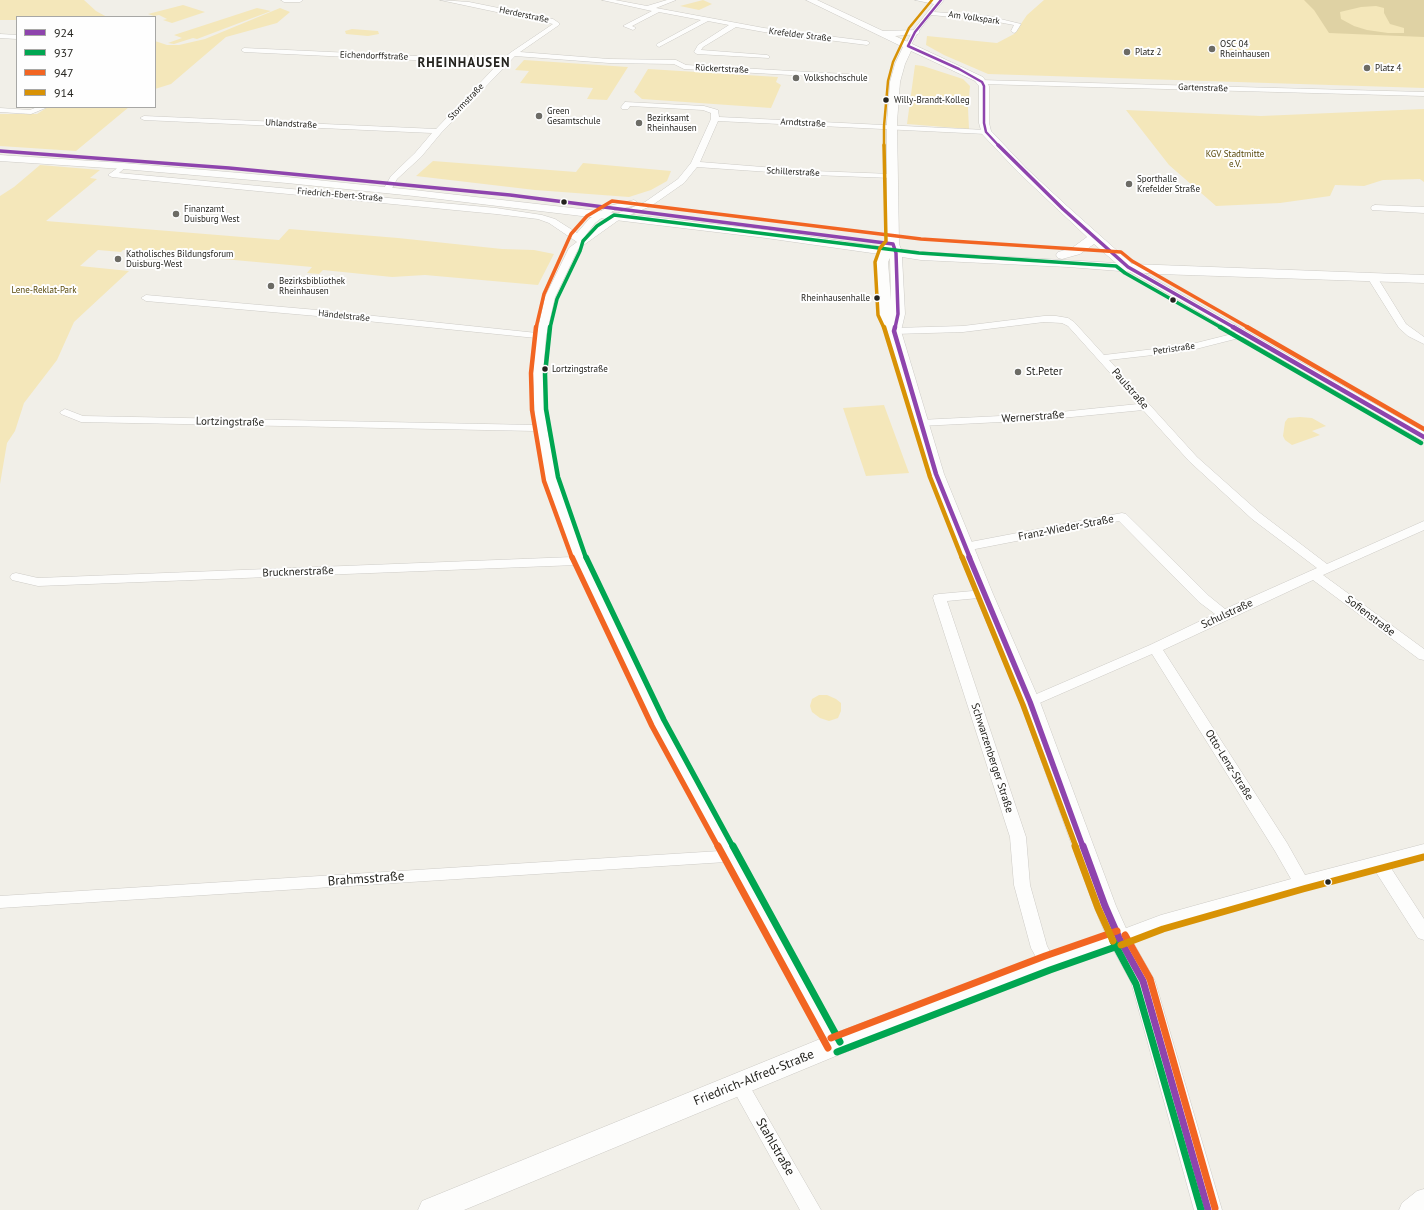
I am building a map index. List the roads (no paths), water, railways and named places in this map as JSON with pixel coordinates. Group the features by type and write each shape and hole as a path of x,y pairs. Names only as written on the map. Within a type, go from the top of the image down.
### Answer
{"main road":[{"path":"810,0 959,69 982,82 984,86 984,123 986,132 1022,170 1093,237 1124,263"},
{"path":"877,31 898,34 915,32"},
{"path":"908,46 900,64 895,82 891,126 892,176 889,252 898,314 894,331 936,474 965,548 1030,702 1105,906 1119,938 1143,981 1208,1210"},
{"name":"Friedrich-Ebert-Straße","path":"0,151 140,160 601,214 631,211 921,256 1170,264 1210,271"},
{"name":"Friedrich-Ebert-Straße","path":"0,158 123,166 389,189 510,195 723,231 741,237 872,255 877,257 889,252 1062,255 1180,271 1424,279"},
{"path":"1062,255 1076,251 1090,242 1093,237"},
{"name":"Friedrich-Alfred-Straße","path":"432,1210 834,1045 1048,963 1119,938"}],"street":[{"path":"284,0 300,0"},
{"name":"Herderstraße","path":"444,0 552,21 557,24"},
{"name":"Krefelder Straße","path":"605,0 734,25 867,43"},
{"path":"648,8 673,0"},
{"path":"918,0 939,2"},
{"path":"908,46 915,32 939,2"},
{"path":"633,28 626,26 658,10"},
{"name":"Am Volkspark","path":"929,13 988,18 1000,22 1020,22 1014,31"},
{"path":"659,45 706,20"},
{"name":"Stormstraße","path":"389,189 404,179 418,155 438,131 512,54 557,24"},
{"path":"734,25 700,46 697,52 767,57"},
{"path":"0,36 16,37"},
{"name":"Eichendorffstraße","path":"244,50 504,62"},
{"name":"Rückertstraße","path":"512,54 609,61 676,62 684,67 862,77"},
{"name":"Gartenstraße","path":"982,82 1424,94"},
{"path":"625,106 628,104 704,108 715,112 715,118 695,164 681,181 648,204 631,211"},
{"path":"0,110 31,112 41,108"},
{"name":"Uhlandstraße","path":"144,118 438,131"},
{"name":"Arndtstraße","path":"715,118 891,126"},
{"path":"891,126 986,132"},
{"name":"Schillerstraße","path":"695,164 813,173 892,176"},
{"path":"576,242 606,223 614,213 634,202 675,186"},
{"name":"Friedrich-Ebert-Straße","path":"389,189 539,217 552,221 561,226 576,242"},
{"path":"1375,208 1424,210"},
{"path":"601,214 592,221 576,242 550,297 542,336 538,374 541,428 551,479 580,561 658,723 834,1045"},
{"path":"1124,263 1424,437"},
{"path":"1173,292 1165,281 1169,274 1180,271"},
{"path":"1372,277 1402,326 1424,341"},
{"name":"Händelstraße","path":"146,298 309,312 542,336"},
{"name":"Paulstraße","path":"894,331 963,329 1056,318 1065,320 1071,324 1193,459 1222,487 1321,572"},
{"name":"Petristraße","path":"1102,358 1188,348 1245,334"},
{"name":"Wernerstraße","path":"920,423 1040,417 1145,407"},
{"name":"Lortzingstraße","path":"65,412 81,419 541,428"},
{"name":"Franz-Wieder-Straße","path":"965,548 1122,517 1204,599 1224,615"},
{"name":"Schulstraße","path":"1030,702 1155,648 1224,615 1424,526"},
{"name":"Brucknerstraße","path":"16,577 38,582 580,561"},
{"name":"Sofienstraße","path":"1321,572 1424,656"},
{"name":"Schwarzenberger Straße","path":"984,594 939,598 1018,837 1022,885 1039,948 1048,963"},
{"name":"Otto-Lenz-Straße","path":"1155,648 1281,847 1301,882"},
{"name":"Friedrich-Alfred-Straße","path":"1119,938 1160,922 1301,882 1424,850"},
{"name":"Brahmsstraße","path":"0,902 732,856"},
{"path":"1378,862 1424,933"},
{"name":"Stahlstraße","path":"739,1084 811,1210"},
{"path":"1409,1210 1424,1198"}],"place":[{"name":"OSC 04 Rheinhausen","path":"1212,49"},
{"name":"Platz 2","path":"1127,52"},
{"name":"Platz 4","path":"1367,68"},
{"name":"Volkshochschule","path":"796,78"},
{"name":"Willy-Brandt-Kolleg","path":"886,100"},
{"name":"Green Gesamtschule","path":"539,116"},
{"name":"Bezirksamt Rheinhausen","path":"639,123"},
{"name":"Sporthalle Krefelder Straße","path":"1129,184"},
{"name":"Finanzamt Duisburg West","path":"176,214"},
{"name":"Katholisches Bildungsforum Duisburg-West","path":"118,259"},
{"name":"Bezirksbibliothek Rheinhausen","path":"271,286"},
{"name":"Rheinhausenhalle","path":"877,298"},
{"name":"Lortzingstraße","path":"545,369"},
{"name":"St.Peter","path":"1018,372"}],"district":[{"name":"RHEINHAUSEN","path":"464,63"}],"park label":[{"name":"KGV Stadtmitte e.V.","path":"1235,160"},
{"name":"Lene-Reklat-Park","path":"44,290"}]}
